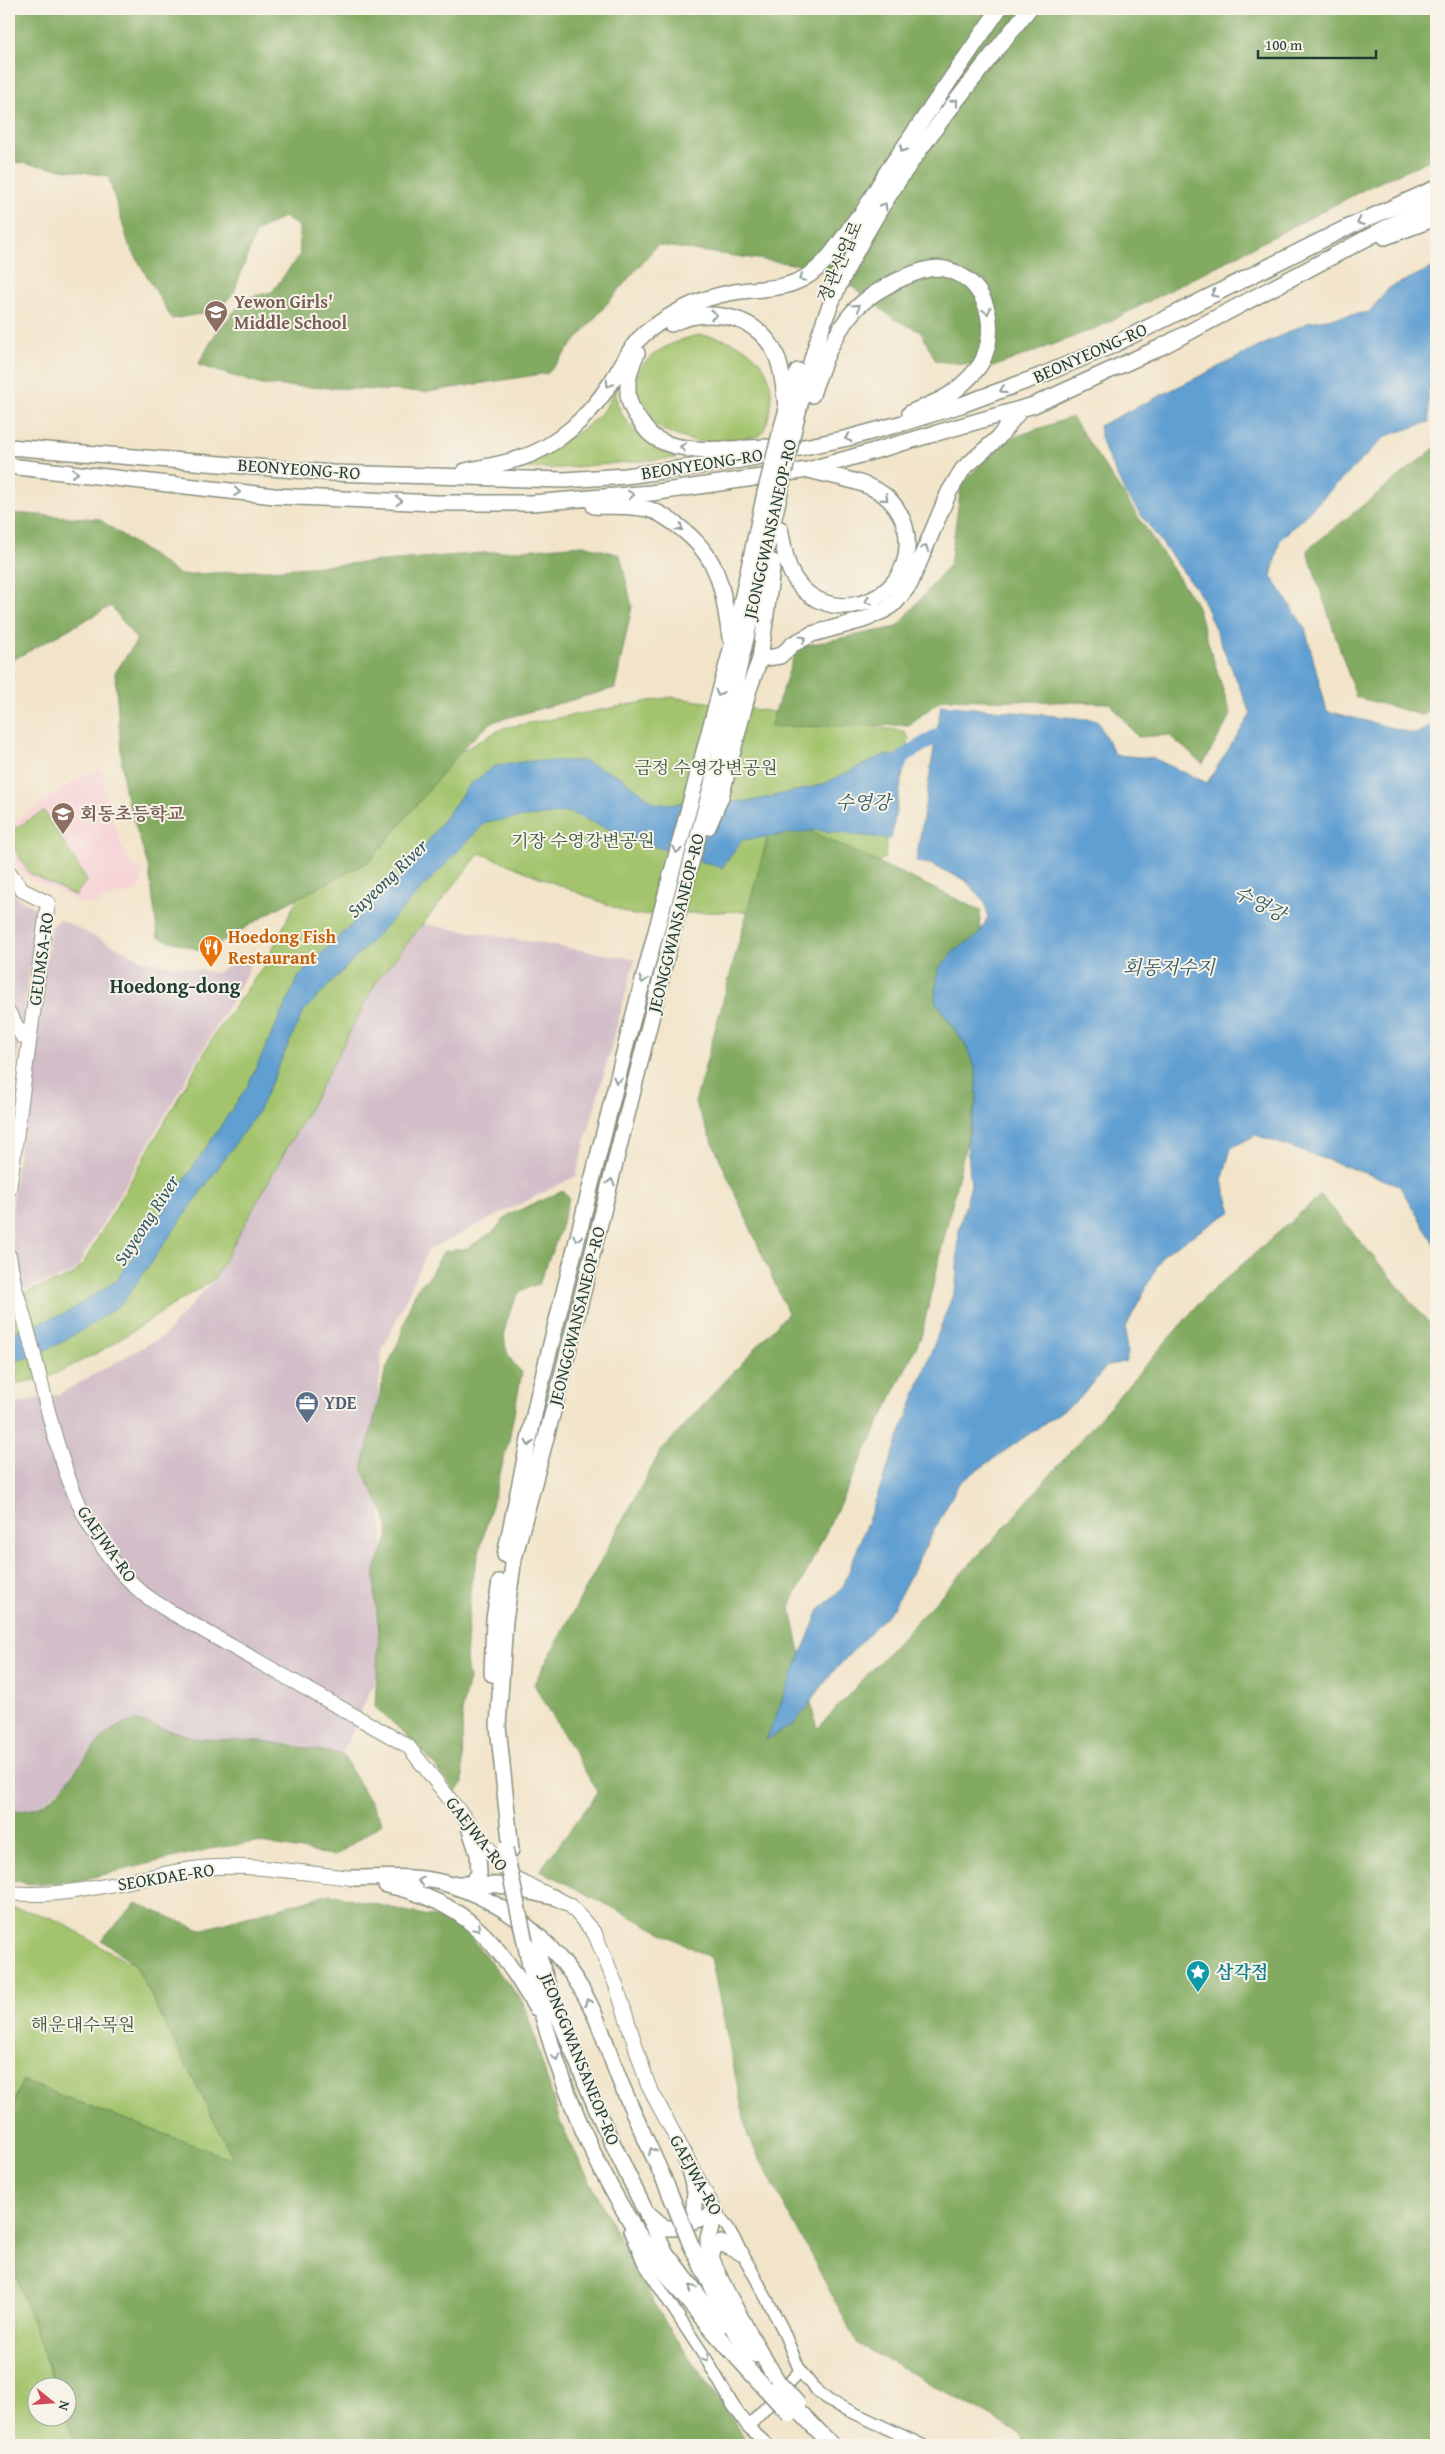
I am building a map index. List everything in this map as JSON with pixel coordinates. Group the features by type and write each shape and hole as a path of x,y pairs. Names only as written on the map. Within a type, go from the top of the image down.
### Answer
{"highway":[{"name":"JEONGGWANSANEOP-RO","path":"793,429 820,334 855,253 925,141 1029,9"},
{"name":"정관산업로","path":"793,429 787,411 810,333 858,217 998,10"},
{"name":"BEONYEONG-RO","path":"9,446 332,473 564,480 626,476 741,460 873,431 961,405 1040,376 1102,350 1378,213 1436,182"},
{"name":"BEONYEONG-RO","path":"1378,213 1436,188"},
{"name":"BEONYEONG-RO","path":"9,467 274,496 435,503 532,503 651,493 808,470 1021,408 1160,346 1401,220 1436,204"},
{"path":"438,476 522,458 556,440 584,418 610,384 631,347 655,326 683,309 707,299 729,293 785,287 810,275 832,254 858,217"},
{"name":"BEONYEONG-RO","path":"1335,256 1436,218"},
{"path":"737,648 793,429 814,387 836,334 854,308 885,286 921,270 943,269 963,276 981,294 990,314 989,336 984,359 955,391 873,431"},
{"path":"814,387 841,282"},
{"path":"787,411 780,365 767,340 749,325 719,314 678,320 656,332 640,347 627,377 631,407 651,434 662,441 680,448 802,447"},
{"path":"760,659 780,656 793,644 812,634 863,620 885,610 896,602 910,584 949,492 963,469 998,438 1021,408"},
{"path":"793,429 778,492 780,529 790,569 801,587 817,599 837,606 857,606 876,599 892,586 903,569 908,550 906,530 898,511 885,496 867,486 808,470"},
{"path":"532,503 641,508 654,511 670,520 696,542 716,567 737,648"},
{"path":"687,874 721,797 749,688 760,659 770,577 780,529"},
{"name":"JEONGGWANSANEOP-RO","path":"508,1850 498,1726 505,1621 514,1558 556,1400 687,874 711,788 737,648"},
{"name":"JEONGGWANSANEOP-RO","path":"508,1850 493,1742 493,1636 505,1555 538,1396 629,1033 737,648"},
{"path":"468,1824 476,1842 480,1866 479,1874 471,1884"},
{"path":"508,1850 530,1942"},
{"path":"353,1878 499,1885 553,1897"},
{"path":"353,1878 434,1898 458,1911 493,1944 523,1986 547,2028"},
{"path":"442,1883 472,1894 503,1909 544,1941 569,1969 583,1992 691,2245 735,2332 770,2383 832,2445"},
{"name":"JEONGGWANSANEOP-RO","path":"530,1942 547,2028 574,2108 622,2209 649,2250 690,2304 770,2383"},
{"name":"JEONGGWANSANEOP-RO","path":"530,1942 556,2012 599,2115 666,2253 726,2332 770,2383"},
{"path":"684,2153 694,2191 693,2220"},
{"path":"644,2210 665,2228 674,2228 716,2213"},
{"path":"716,2213 708,2239 711,2256 770,2383"},
{"path":"711,2256 714,2246 720,2243 741,2253"},
{"path":"793,2408 819,2445"}],"main road":[{"name":"GEUMSA-RO","path":"9,872 22,890 48,902 30,1038"},
{"path":"9,1014 22,1036 30,1038 9,1190"},
{"name":"GAEJWA-RO","path":"9,1256 16,1292 71,1489 89,1524 105,1548 141,1592 169,1611 408,1746 511,1877 570,1905 594,1934 616,1985 648,2085 716,2213"},
{"name":"SEOKDAE-RO","path":"9,1893 51,1895 69,1893 212,1868 261,1869 353,1878"}],"street":[{"path":"622,2209 643,2262 748,2427 768,2445"},
{"name":"GAEJWA-RO","path":"716,2213 741,2253 782,2328 800,2370 829,2401 922,2445"},
{"path":"748,2427 800,2370"}],"shaded area":[{"name":"회동초등학교","path":"102,769 107,803 121,844 131,865 142,870 142,882 136,891 111,896 95,904 82,904 23,875 9,853 9,825 86,774"},
{"path":"9,883 18,898 37,909 39,916 17,1050 9,1118"},
{"path":"59,919 143,960 216,973 235,962 249,962 248,972 74,1273 22,1290 15,1282 11,1224 16,1172 51,928"},
{"path":"423,924 635,959 576,1176 428,1250 382,1351 374,1441 392,1642 342,1754 262,1741 199,1739 135,1720 113,1729 70,1779 37,1809 21,1813 9,1809 9,1405 59,1394 165,1335 214,1279 315,1098 376,982"}],"green space":[{"path":"9,9 1436,9 1436,157 1371,186 1099,327 993,367 936,361 921,332 894,319 829,269 657,245 548,373 427,392 262,385 198,365 216,333 246,298 272,292 300,254 299,226 284,217 256,232 234,292 218,311 172,319 129,245 108,176 9,161"},
{"path":"699,335 726,340 739,345 750,352 766,371 770,384 771,404 767,423 760,436 716,442 691,440 659,428 645,414 636,391 637,376 640,369 658,351 683,339"},
{"path":"620,377 616,396 618,407 623,416 638,434 657,448 676,458 562,468 498,469 556,444 584,428 605,408"},
{"path":"1072,417 1196,604 1231,715 1203,764 1169,735 1138,737 1110,703 942,699 909,725 770,727 797,647 897,627 950,564 961,486 1000,442"},
{"path":"1436,447 1436,706 1422,715 1356,697 1307,550"},
{"path":"9,513 99,519 180,575 284,569 583,545 620,555 632,606 615,688 492,722 465,746 370,861 278,908 205,952 158,937 149,869 124,789 115,673 137,640 111,606 9,662"},
{"path":"671,697 904,731 909,739 892,800 885,858 812,898 747,911 633,915 480,853 376,982 315,1098 214,1279 101,1351 49,1377 9,1385 9,1298 74,1275 86,1259 215,1034 265,964 336,821 503,728"},
{"path":"44,811 87,880 75,896 29,873 9,839 9,832"},
{"path":"774,814 980,910 983,1071 921,1337 790,1606 817,1729 1011,1520 1203,1299 1321,1195 1436,1331 1436,2445 1028,2445 1020,2433 858,2344 748,2137 711,1958 540,1870 598,1793 534,1684 660,1452 788,1313 695,1103"},
{"path":"563,1191 569,1198 559,1233 539,1284 520,1292 506,1323 506,1349 515,1365 522,1372 509,1440 471,1583 466,1660 469,1679 462,1708 463,1783 457,1793 419,1746 375,1707 379,1631 375,1596 375,1569 389,1536 385,1515 362,1470 385,1372 399,1341 417,1288 429,1277 443,1252 467,1248 493,1232 508,1215"},
{"path":"135,1720 199,1739 262,1741 342,1754 382,1823 335,1856 256,1842 209,1849 77,1881 29,1884 9,1879 9,1809 26,1810 41,1805 67,1782 102,1739 116,1728"},
{"path":"330,1894 459,1923 524,2003 561,2125 667,2325 750,2445 76,2445 69,2426 78,2426 78,2376 51,2376 9,2255 9,2116 22,2081 234,2160 135,1964 101,1940 136,1903 200,1930"},
{"name":"해운대수목원","path":"9,1908 37,1913 58,1921 116,1956 135,1964 235,2161 22,2081 9,2116"},
{"path":"9,2255 51,2376 28,2376 28,2426 69,2426 76,2445 9,2445"}],"water":[{"name":"회동저수지","path":"1436,266 1436,383 1428,391 1429,422 1386,436 1280,540 1271,576 1305,628 1327,711 1416,734 1436,722 1436,1247 1399,1185 1256,1135 1231,1148 1222,1181 1232,1211 1163,1254 1126,1327 1127,1361 1107,1366 1079,1399 959,1483 893,1608 832,1673 794,1724 766,1740 819,1610 843,1587 956,1286 959,1228 971,1185 967,1144 977,1099 976,1070 965,1044 935,1001 938,970 954,951 978,936 988,917 985,902 965,880 930,864 916,862 941,705 1097,720 1115,755 1153,758 1207,783 1251,714 1201,596 1125,493 1102,444 1099,426 1309,322 1369,312 1389,288"},
{"name":"수영강","path":"884,755 906,756 891,839 816,830 742,840 722,868 632,839 568,812 486,822 303,1012 259,1110 123,1302 84,1329 53,1347 38,1354 9,1362 9,1334 66,1313 116,1281 247,1087 299,976 408,869 468,786 495,766 530,761 583,761 621,777 656,804 752,801 821,785"}],"waterway":[{"name":"Suyeong River","path":"896,771 904,756 938,735 951,745"}],"place":[{"name":"Yewon Girls' Middle School","path":"216,333"},
{"name":"회동초등학교","path":"63,835"},
{"name":"Hoedong Fish Restaurant","path":"211,968"},
{"name":"YDE","path":"307,1424"},
{"name":"삼각점","path":"1198,1993"}],"district":[{"name":"Hoedong-dong","path":"175,986"}],"park label":[{"name":"금정 수영강변공원","path":"706,768"},
{"name":"기장 수영강변공원","path":"583,841"}]}
